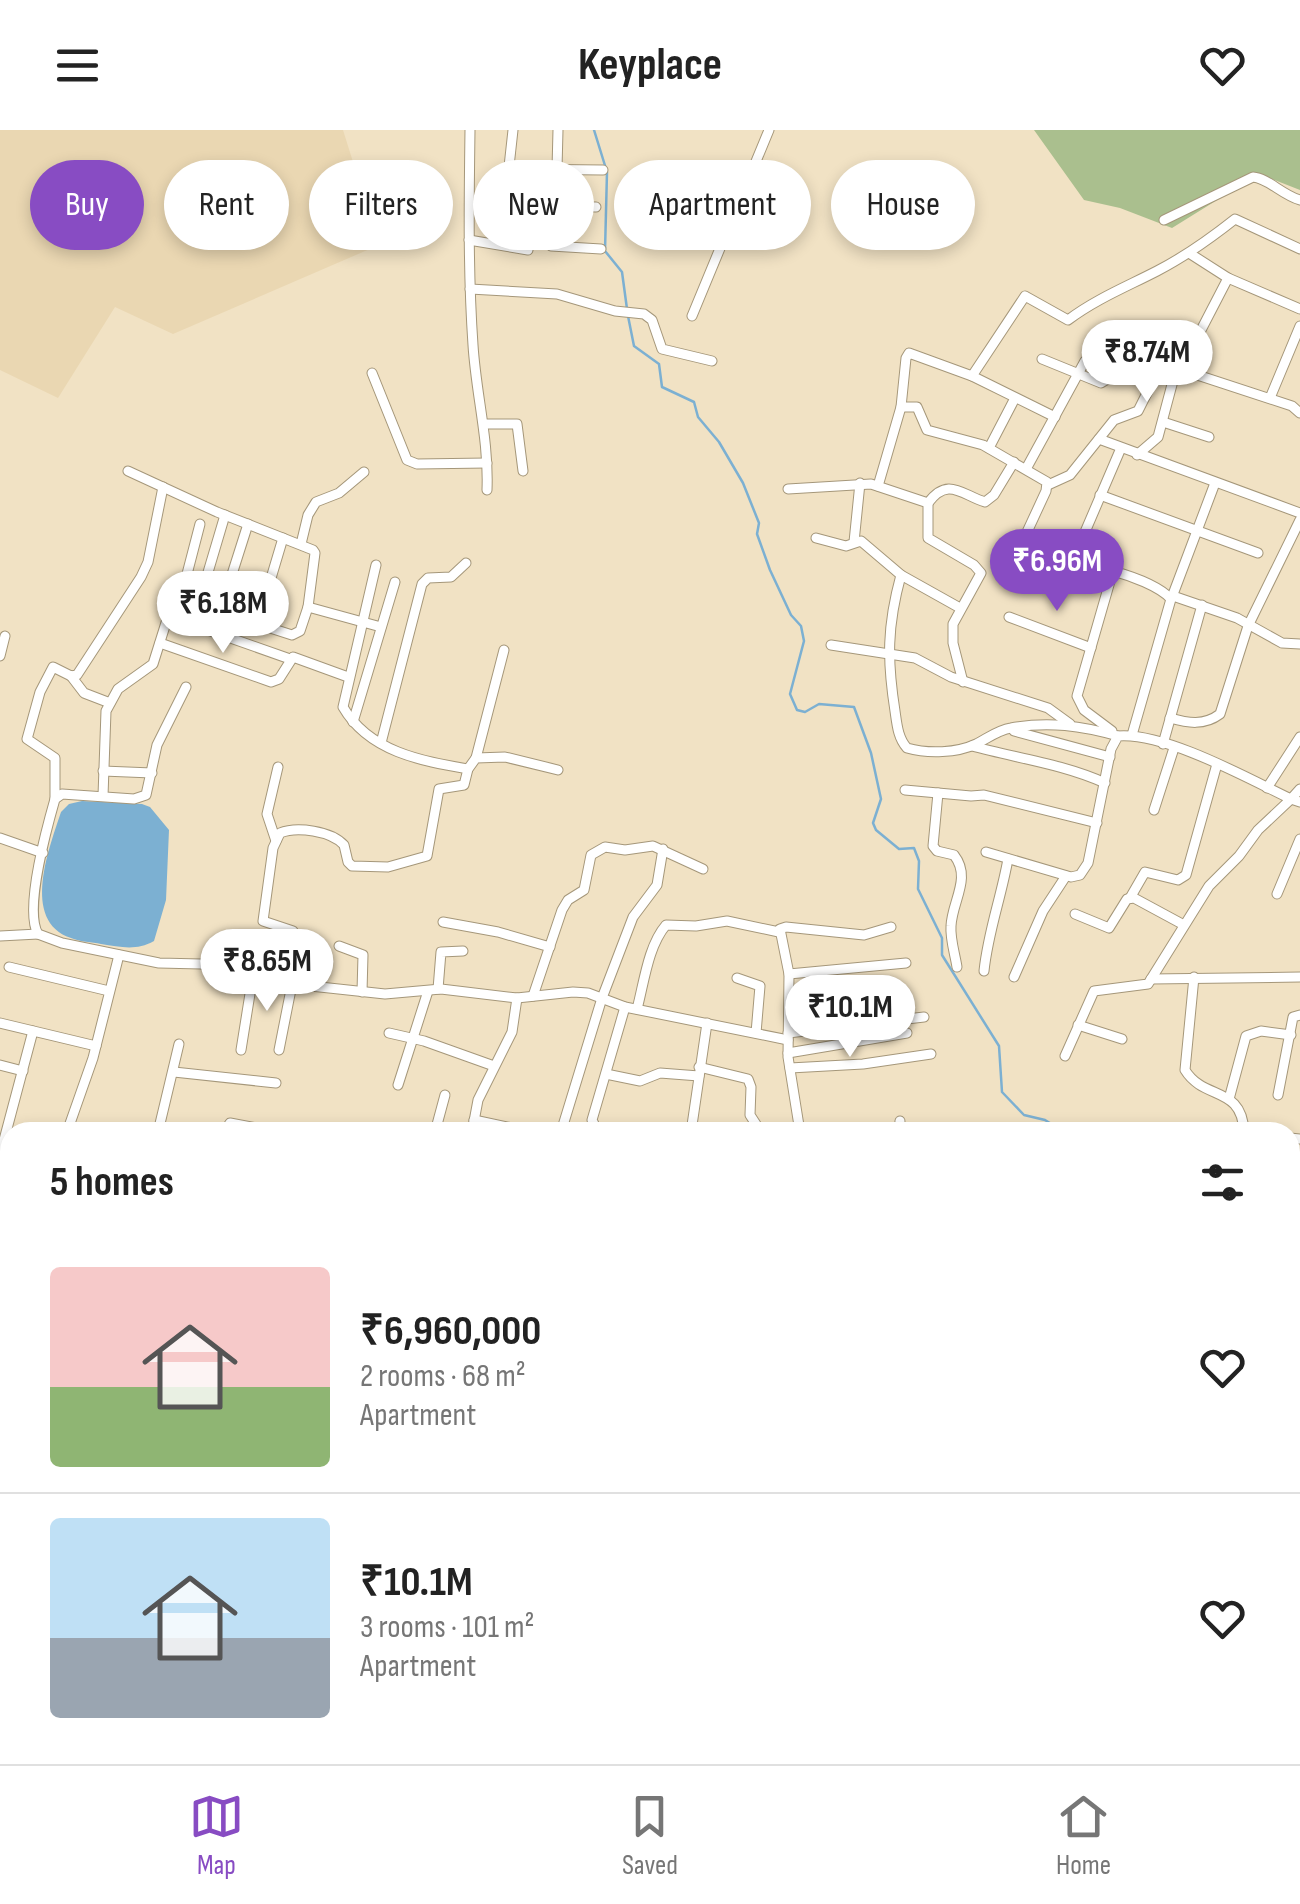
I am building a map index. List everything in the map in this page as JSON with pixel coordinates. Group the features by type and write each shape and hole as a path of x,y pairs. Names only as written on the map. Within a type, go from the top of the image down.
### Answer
{"street":[{"path":"470,130 470,289 487,490"},
{"path":"510,160 514,130"},
{"path":"556,160 558,130"},
{"path":"692,316 768,130"},
{"path":"594,170 602,170"},
{"path":"1164,220 1253,177 1264,179 1282,194 1300,200"},
{"path":"972,376 1025,296 1066,320 1092,302 1216,237 1236,219 1300,249"},
{"path":"469,240 473,241"},
{"path":"594,249 601,249"},
{"path":"1189,252 1228,278 1300,308"},
{"path":"1137,455 1158,438 1182,347 1201,331 1228,278"},
{"path":"470,289 557,294 650,317 662,349 712,361"},
{"path":"1270,398 1300,326"},
{"path":"1026,469 1087,359 1125,342"},
{"path":"1042,358 1078,376 1104,383 1131,349 1300,412"},
{"path":"878,486 901,407 906,358 910,353 972,376 1055,417"},
{"path":"1162,362 1138,411 1114,420 1070,475 1048,486 1022,549 1070,567 1112,572 1172,598 1238,618 1282,643 1300,644"},
{"path":"372,373 407,460 417,464 487,463"},
{"path":"989,448 1016,398"},
{"path":"901,407 917,408 927,430 989,448 1048,486"},
{"path":"1163,422 1209,436"},
{"path":"484,424 516,424 523,471"},
{"path":"1099,439 1300,516 1248,626 1220,714 1195,723 1170,718"},
{"path":"1070,567 1121,448"},
{"path":"964,682 952,634 960,608 980,574 974,565 928,538 928,503 938,491 948,489 985,502 994,495 1014,462"},
{"path":"128,471 315,553 308,608 297,634 180,601"},
{"path":"301,544 308,515 316,502 340,492 364,472"},
{"path":"1132,735 1172,598 1215,482"},
{"path":"854,542 860,483"},
{"path":"788,489 860,483 928,503"},
{"path":"71,676 80,671 145,570 163,487"},
{"path":"1100,495 1258,553"},
{"path":"198,606 226,515"},
{"path":"103,796 105,717 124,683 153,664 172,606 180,601 200,524"},
{"path":"220,612 248,524"},
{"path":"256,624 284,538"},
{"path":"816,538 846,546 854,542 867,545 900,575 960,608"},
{"path":"381,743 422,584 428,578 452,577 466,563"},
{"path":"376,566 342,703 354,722 381,743 407,757 467,774"},
{"path":"1112,572 1077,696 1079,704 1118,736"},
{"path":"900,575 888,627 887,652 899,736 904,746 930,751 972,746 1007,728 1070,724 1118,736 1132,735 1174,748 1296,801"},
{"path":"354,722 395,582"},
{"path":"1162,744 1202,605"},
{"path":"308,608 381,627"},
{"path":"168,616 348,677"},
{"path":"1009,616 1090,648"},
{"path":"0,656 6,636"},
{"path":"160,643 272,682 279,679 290,659"},
{"path":"831,645 915,658 964,682 1048,708 1070,724"},
{"path":"279,1050 299,949 294,931 264,921 276,841 280,834 290,830 331,836 344,845 348,862 362,868 422,858 429,851 439,789 459,787 476,758 504,650"},
{"path":"38,934 33,918 54,799 54,758 29,743 28,731 50,669 58,667 84,693 110,704"},
{"path":"54,799 62,794 134,799 146,795 158,745 186,686"},
{"path":"1007,728 1110,756"},
{"path":"986,852 1076,878 1083,871 1097,824 1110,756 1118,736"},
{"path":"1267,788 1300,737"},
{"path":"972,746 1045,766 1075,769 1105,782"},
{"path":"1154,810 1174,748"},
{"path":"476,758 505,757 558,770"},
{"path":"1075,914 1109,928 1146,872 1178,880 1186,875 1218,764"},
{"path":"276,841 266,814 278,767"},
{"path":"103,770 152,773"},
{"path":"1152,979 1214,878 1296,801 1300,788"},
{"path":"905,790 995,796 1097,824"},
{"path":"938,793 933,846 954,855 960,864 962,888 951,924 957,967"},
{"path":"0,838 42,853"},
{"path":"1277,894 1300,838"},
{"path":"533,996 562,910 586,886 589,860 594,852 608,847 625,850 654,846 704,869"},
{"path":"564,1122 602,998 633,917 657,886 662,849"},
{"path":"984,970 987,937 1000,905 1008,859"},
{"path":"1014,977 1043,911 1066,876"},
{"path":"1130,898 1184,926"},
{"path":"637,1010 655,947 666,925 727,921 780,932"},
{"path":"444,922 498,932 550,948"},
{"path":"780,932 786,927 871,935 891,928"},
{"path":"780,932 789,974 788,1053 798,1122"},
{"path":"0,936 38,934 118,955 201,964 292,984 362,992 433,990 517,998 573,992 637,1010 788,1036 924,1017"},
{"path":"338,946 363,955 362,992"},
{"path":"398,1085 412,1038 433,990 441,952 463,951"},
{"path":"70,1122 96,1046 118,955"},
{"path":"789,974 906,962"},
{"path":"1064,1056 1094,991 1138,987 1152,979 1298,977 1300,964"},
{"path":"9,967 109,991"},
{"path":"241,1050 253,975"},
{"path":"737,978 760,986 756,1033"},
{"path":"1194,978 1185,1070 1195,1082 1229,1099 1240,1109 1242,1122"},
{"path":"484,1122 474,1120 478,1100 512,1032 517,998"},
{"path":"594,1122 625,1007"},
{"path":"1278,1096 1293,1016 1300,1015"},
{"path":"0,1023 96,1046"},
{"path":"692,1122 707,1023"},
{"path":"1078,1025 1122,1038"},
{"path":"6,1122 33,1031"},
{"path":"1229,1099 1246,1036 1261,1031 1290,1035"},
{"path":"389,1033 494,1066"},
{"path":"788,1053 907,1033"},
{"path":"161,1122 178,1044"},
{"path":"790,1068 863,1064 930,1054"},
{"path":"0,1065 23,1071"},
{"path":"174,1072 276,1083"},
{"path":"606,1074 640,1080 660,1073 699,1072 748,1079 754,1122"},
{"path":"438,1122 445,1095"}],"shaded area":[{"path":"0,130 343,130 352,160 309,160 309,250 367,250 173,334 115,307 58,398 0,370"}],"green space":[{"path":"1034,130 1300,130 1300,190 1259,174 1172,228 1120,208 1084,200"}],"water":[{"path":"69,804 142,804 150,807 169,830 166,900 154,941 128,947 78,940 55,929 46,916 43,881 61,812"}],"waterway":[{"path":"594,130 607,172 605,251 622,272 627,309"},
{"path":"628,316 634,346 659,364 662,387 694,402 698,417 719,442 743,483 759,523 757,534 770,570 791,615 801,626 804,641 790,694 797,710 805,712 819,704 854,707 871,753 881,799 873,823 876,830 899,849 914,848 919,861 918,889 942,938 942,955 999,1046 1002,1092 1024,1115 1048,1122"}]}
